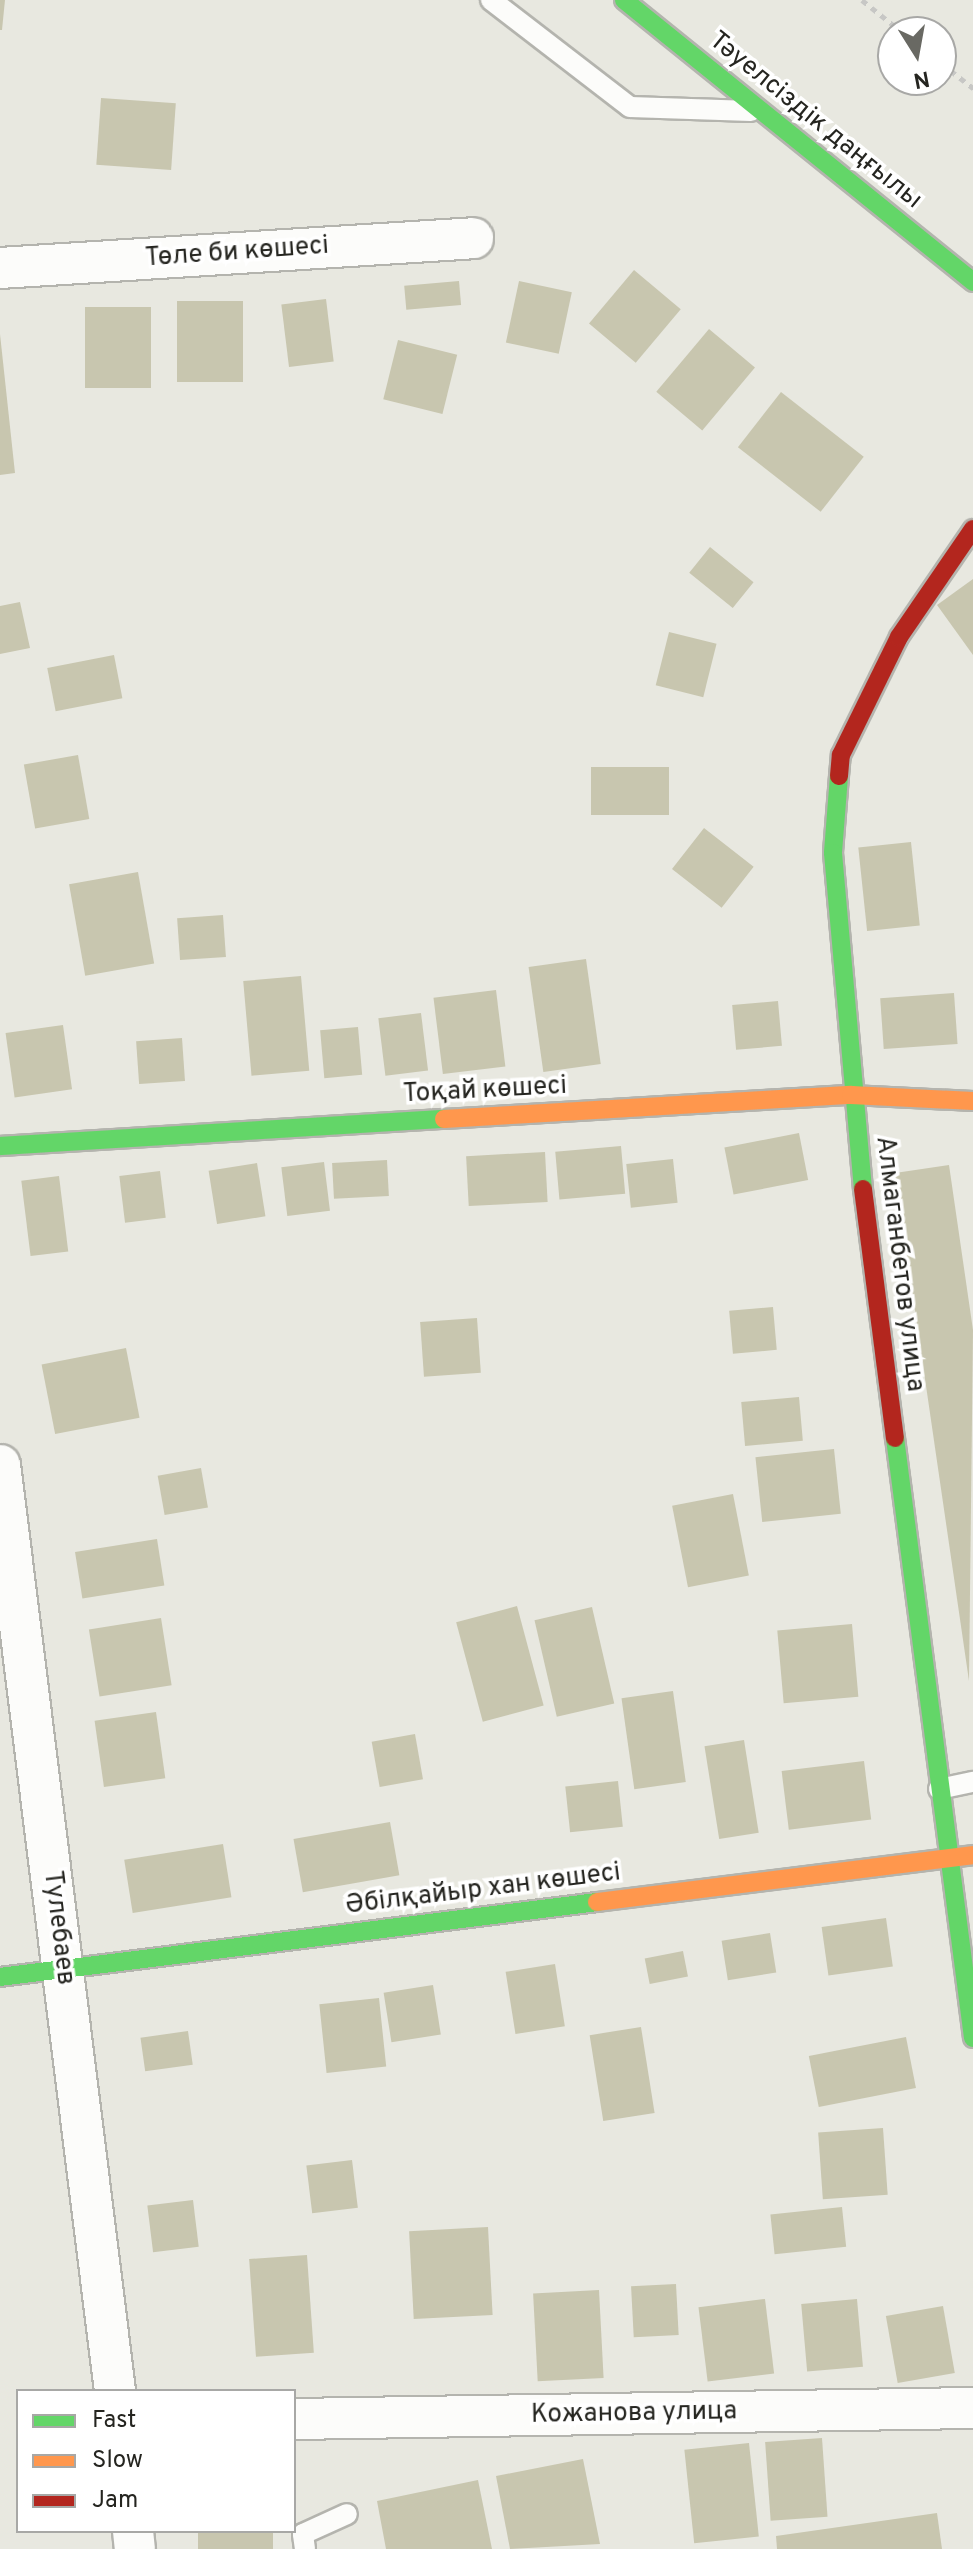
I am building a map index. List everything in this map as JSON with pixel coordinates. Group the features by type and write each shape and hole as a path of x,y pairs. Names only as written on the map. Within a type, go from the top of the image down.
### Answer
{"street":[{"name":"Тәуелсіздік даңғылы","path":"624,0 973,282"},
{"name":"Төле би көшесі","path":"0,268 473,238"},
{"name":"Алмаганбетов улица","path":"973,529 899,637 841,755 833,853 851,1095 973,2038"},
{"name":"Тоқай көшесі","path":"0,1146 851,1095 973,1101"},
{"name":"Тулебаев","path":"0,1465 115,2389"},
{"name":"Әбілқайыр хан көшесі","path":"0,1977 973,1855"},
{"name":"Кожанова улица","path":"296,2419 973,2408"}],"lane":[{"path":"491,0 630,107 762,112"},
{"path":"939,1789 973,1782"},
{"path":"305,2549 303,2534 347,2514"}],"path":[{"path":"862,0 882,16"},
{"path":"957,76 973,88"}],"building":[{"path":"0,0 5,0 2,30 0,30"},
{"path":"101,98 176,103 171,170 96,165"},
{"path":"634,270 681,309 636,363 589,324"},
{"path":"459,281 461,305 406,310 404,286"},
{"path":"519,281 572,292 559,354 506,343"},
{"path":"326,299 334,362 289,367 281,304"},
{"path":"177,301 243,301 243,382 177,382"},
{"path":"85,307 151,307 151,388 85,388"},
{"path":"709,329 755,368 702,430 656,392"},
{"path":"0,334 15,473 0,475"},
{"path":"398,340 457,355 442,414 383,399"},
{"path":"781,392 864,457 821,512 738,447"},
{"path":"710,547 754,582 733,608 689,573"},
{"path":"973,579 973,655 937,605"},
{"path":"20,602 30,648 0,654 0,606"},
{"path":"669,632 717,644 703,697 656,685"},
{"path":"114,655 122,698 56,711 47,668"},
{"path":"78,755 89,819 35,829 24,765"},
{"path":"591,767 669,767 669,815 591,815"},
{"path":"704,828 754,867 722,908 672,869"},
{"path":"911,842 920,926 867,931 858,848"},
{"path":"138,872 154,964 85,976 69,884"},
{"path":"223,915 226,957 180,960 177,918"},
{"path":"586,959 601,1064 543,1072 529,967"},
{"path":"301,976 309,1071 252,1076 243,981"},
{"path":"496,990 505,1066 443,1074 433,998"},
{"path":"954,993 958,1044 884,1049 880,998"},
{"path":"778,1001 782,1046 736,1050 732,1005"},
{"path":"421,1013 428,1071 385,1076 378,1018"},
{"path":"63,1025 72,1089 15,1097 6,1033"},
{"path":"358,1027 362,1075 324,1078 320,1030"},
{"path":"182,1038 185,1081 139,1084 136,1041"},
{"path":"799,1133 808,1180 734,1195 724,1148"},
{"path":"621,1146 625,1194 559,1200 555,1152"},
{"path":"545,1152 548,1202 469,1206 466,1156"},
{"path":"673,1159 678,1203 631,1208 626,1164"},
{"path":"387,1160 389,1196 334,1199 332,1163"},
{"path":"324,1162 330,1211 287,1216 281,1167"},
{"path":"257,1163 265,1216 217,1224 209,1171"},
{"path":"949,1165 973,1330 969,1681 895,1173"},
{"path":"160,1171 166,1218 125,1223 119,1176"},
{"path":"59,1176 68,1251 31,1256 21,1181"},
{"path":"773,1307 777,1350 733,1354 729,1311"},
{"path":"477,1318 481,1373 424,1377 420,1322"},
{"path":"126,1348 140,1418 55,1434 42,1364"},
{"path":"799,1397 803,1441 745,1446 741,1402"},
{"path":"834,1449 841,1514 762,1522 755,1457"},
{"path":"201,1468 208,1507 165,1515 158,1476"},
{"path":"733,1494 749,1575 688,1587 672,1506"},
{"path":"157,1539 164,1585 82,1598 75,1552"},
{"path":"517,1606 544,1705 483,1722 456,1622"},
{"path":"592,1607 614,1703 557,1717 535,1620"},
{"path":"161,1618 172,1685 100,1697 89,1629"},
{"path":"852,1624 858,1697 784,1703 777,1631"},
{"path":"673,1691 686,1782 634,1789 622,1698"},
{"path":"156,1712 165,1778 104,1787 95,1721"},
{"path":"415,1734 423,1779 380,1787 372,1742"},
{"path":"744,1740 759,1833 719,1839 704,1746"},
{"path":"864,1761 871,1820 789,1830 782,1771"},
{"path":"618,1781 623,1827 570,1832 565,1787"},
{"path":"390,1822 399,1875 303,1892 293,1839"},
{"path":"223,1844 231,1897 133,1913 124,1860"},
{"path":"886,1918 893,1967 828,1976 822,1927"},
{"path":"770,1933 776,1973 728,1980 722,1941"},
{"path":"683,1951 688,1977 650,1984 645,1958"},
{"path":"555,1964 565,2026 515,2034 506,1972"},
{"path":"433,1985 441,2034 391,2042 384,1993"},
{"path":"379,1998 386,2067 327,2073 319,2004"},
{"path":"641,2027 655,2113 603,2121 590,2035"},
{"path":"188,2031 193,2065 145,2071 140,2038"},
{"path":"906,2037 916,2088 819,2107 809,2056"},
{"path":"883,2128 888,2195 823,2199 818,2133"},
{"path":"352,2160 358,2208 312,2213 306,2166"},
{"path":"193,2200 199,2247 153,2252 147,2206"},
{"path":"842,2207 846,2247 775,2254 770,2215"},
{"path":"488,2227 493,2315 414,2319 409,2231"},
{"path":"307,2255 314,2353 256,2357 249,2259"},
{"path":"676,2284 679,2335 634,2337 631,2286"},
{"path":"599,2290 604,2378 538,2381 533,2293"},
{"path":"765,2299 774,2373 708,2382 698,2307"},
{"path":"857,2299 863,2367 807,2372 801,2304"},
{"path":"943,2306 955,2373 898,2383 886,2316"},
{"path":"822,2438 828,2517 771,2521 765,2442"},
{"path":"749,2443 759,2536 694,2543 684,2450"},
{"path":"583,2459 600,2544 510,2549 496,2476"},
{"path":"478,2480 492,2549 386,2549 377,2501"},
{"path":"937,2513 942,2549 777,2549 776,2536"},
{"path":"198,2533 273,2533 273,2549 198,2549"}],"traffic: fast":[{"path":"624,0 973,282"},
{"path":"839,776 833,853 863,1189"},
{"path":"0,1146 444,1119"},
{"path":"895,1438 973,2038"},
{"path":"0,1977 597,1902"}],"traffic: slow":[{"path":"444,1119 851,1095 973,1101"},
{"path":"597,1902 973,1855"}],"traffic: jam":[{"path":"839,776 841,755 899,637 973,529"},
{"path":"863,1189 895,1438"}]}
